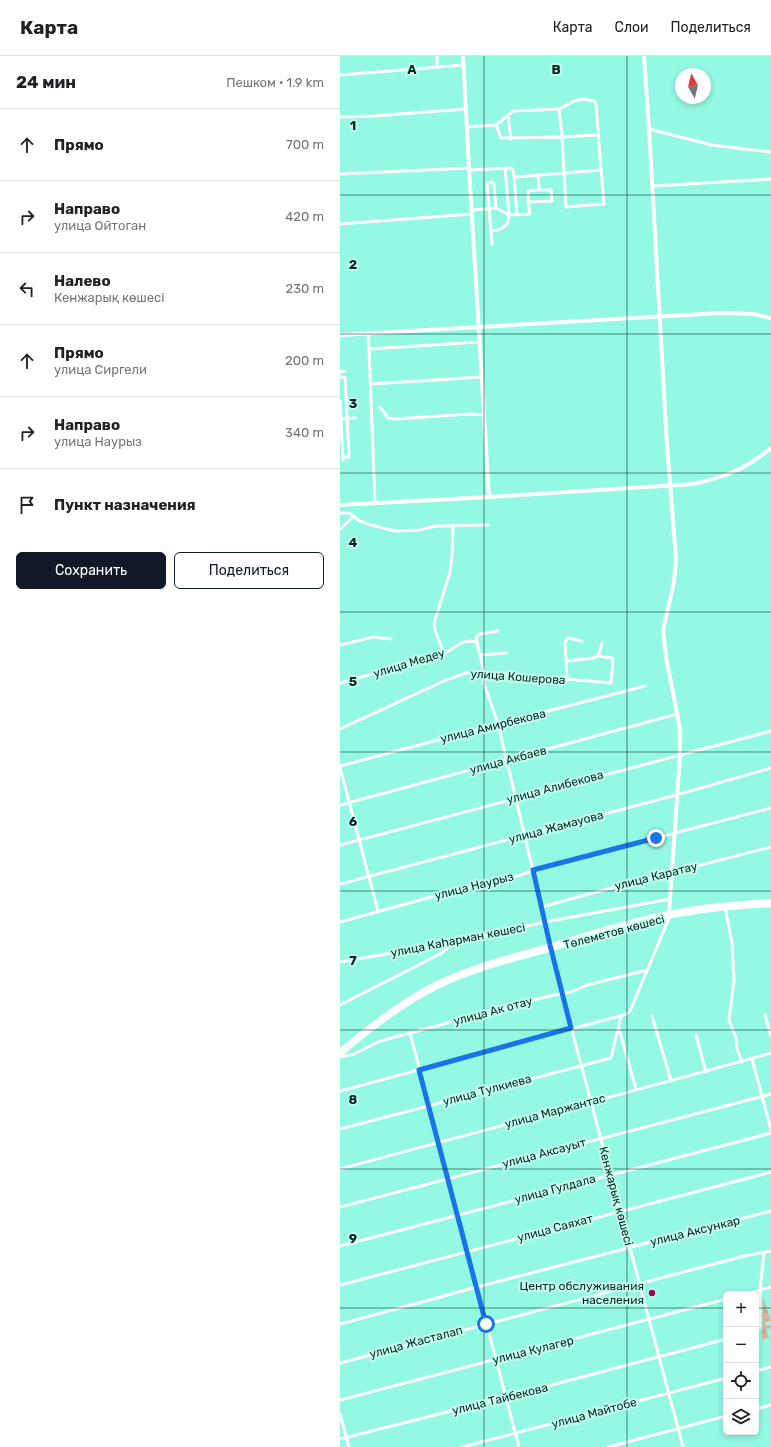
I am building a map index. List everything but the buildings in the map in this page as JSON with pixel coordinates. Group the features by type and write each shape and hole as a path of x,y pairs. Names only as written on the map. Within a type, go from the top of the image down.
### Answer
{"main road":[{"name":"Төлеметов көшесі","path":"340,1051 363,1031 391,1011 435,984 477,967 670,914 771,901"},
{"name":"Төлеметов көшесі","path":"725,907 771,905"},
{"name":"Төлеметов көшесі","path":"340,1056 365,1033 394,1013 437,987 478,970 550,947"}],"street":[{"path":"437,56 437,66"},
{"path":"464,56 469,169 489,497"},
{"path":"340,1091 628,1014 670,914 676,795 680,755 680,729 663,630 674,582 676,559 670,486 650,130 644,56"},
{"path":"340,74 464,65"},
{"path":"467,127 496,125 513,111 559,109 574,101 583,99 594,102 596,104 600,170 604,204 566,207 559,109"},
{"path":"340,117 466,109"},
{"path":"508,115 511,139"},
{"path":"496,125 501,138 511,139 598,135"},
{"path":"650,130 712,145 771,152"},
{"path":"491,231 500,229 509,222 505,168"},
{"path":"340,174 469,169 512,169 514,176 517,215"},
{"path":"514,176 600,170"},
{"path":"538,175 539,190"},
{"path":"653,186 771,180"},
{"path":"492,244 487,184 492,182 494,184 496,208"},
{"path":"340,224 472,212 496,208 509,216 530,214 528,202 528,191 551,190 552,201 528,202"},
{"path":"340,335 720,313 753,314 771,318"},
{"path":"368,334 375,503"},
{"path":"369,349 479,342"},
{"path":"340,372 345,371"},
{"path":"340,377 345,377 349,457 343,459 340,401"},
{"path":"371,384 481,377"},
{"path":"380,407 390,419 470,414 484,415"},
{"path":"340,419 356,418"},
{"path":"340,505 694,484 720,478 737,471 759,458 771,448"},
{"path":"340,513 349,513 360,521 370,525 395,531 419,530 436,526 488,525"},
{"path":"340,529 354,516"},
{"path":"444,654 434,623 450,572 453,526"},
{"path":"477,642 476,638 479,634 498,631"},
{"path":"340,645 373,637 391,639"},
{"path":"567,680 564,642 568,638 582,641"},
{"name":"улица Медеу","path":"340,683 444,654 461,643 468,641 477,642"},
{"name":"Кенжарық көшесі","path":"477,642 482,672 498,724 550,947 683,1447"},
{"path":"566,661 594,658 597,656 602,643"},
{"path":"480,655 506,653"},
{"name":"улица Кошерова","path":"340,729 446,680 466,673 482,672 610,684 612,682 613,660 612,658 597,656"},
{"name":"улица Амирбекова","path":"340,767 645,686"},
{"name":"улица Акбаев","path":"340,805 677,714"},
{"name":"улица Алибекова","path":"340,845 771,731"},
{"path":"340,767 378,911"},
{"name":"улица Жамауова","path":"340,884 676,795 771,768"},
{"name":"улица Наурыз","path":"340,922 771,808"},
{"name":"улица Каратау","path":"541,907 771,847"},
{"name":"улица Каһарман көшесі","path":"340,962 456,942 545,922 670,899"},
{"path":"725,907 732,943 734,980 729,1020 742,1062"},
{"path":"340,1000 341,1004 440,954 456,942"},
{"name":"улица Ак отау","path":"340,1056 354,1054 380,1041 562,993 571,992 587,985 647,970"},
{"path":"766,1015 771,1036"},
{"path":"621,1016 619,1028 636,1090"},
{"path":"652,1016 671,1081"},
{"name":"улица Тулкиева","path":"340,1129 611,1058 619,1028"},
{"path":"410,1033 519,1447"},
{"path":"696,1035 706,1072"},
{"name":"улица Маржантас","path":"340,1169 706,1072 771,1053"},
{"path":"752,1059 771,1130"},
{"name":"улица Аксауыт","path":"340,1207 771,1094"},
{"name":"улица Гулдала","path":"340,1246 771,1133"},
{"name":"улица Саяхат","path":"340,1285 771,1172"},
{"name":"улица Аксункар","path":"340,1324 771,1211"},
{"name":"улица Жасталап","path":"340,1362 639,1283 744,1256 771,1251"},
{"path":"759,1328 760,1290 764,1252"},
{"path":"756,1291 771,1287"},
{"name":"улица Кулагер","path":"340,1400 723,1301"},
{"name":"улица Тайбекова","path":"340,1439 723,1340"},
{"path":"759,1370 771,1367"},
{"name":"улица Майтобе","path":"462,1447 723,1379"},
{"path":"759,1408 771,1405"},
{"path":"340,1414 349,1447"},
{"path":"608,1447 723,1417"}],"green space":[{"path":"763,1298 771,1321 765,1322 766,1326 771,1325 771,1328 766,1329 769,1338 762,1339"}],"place":[{"name":"Центр обслуживания населения","path":"652,1293"}],"route":[{"path":"486,1324 419,1070 571,1028 533,870 656,838"}]}
